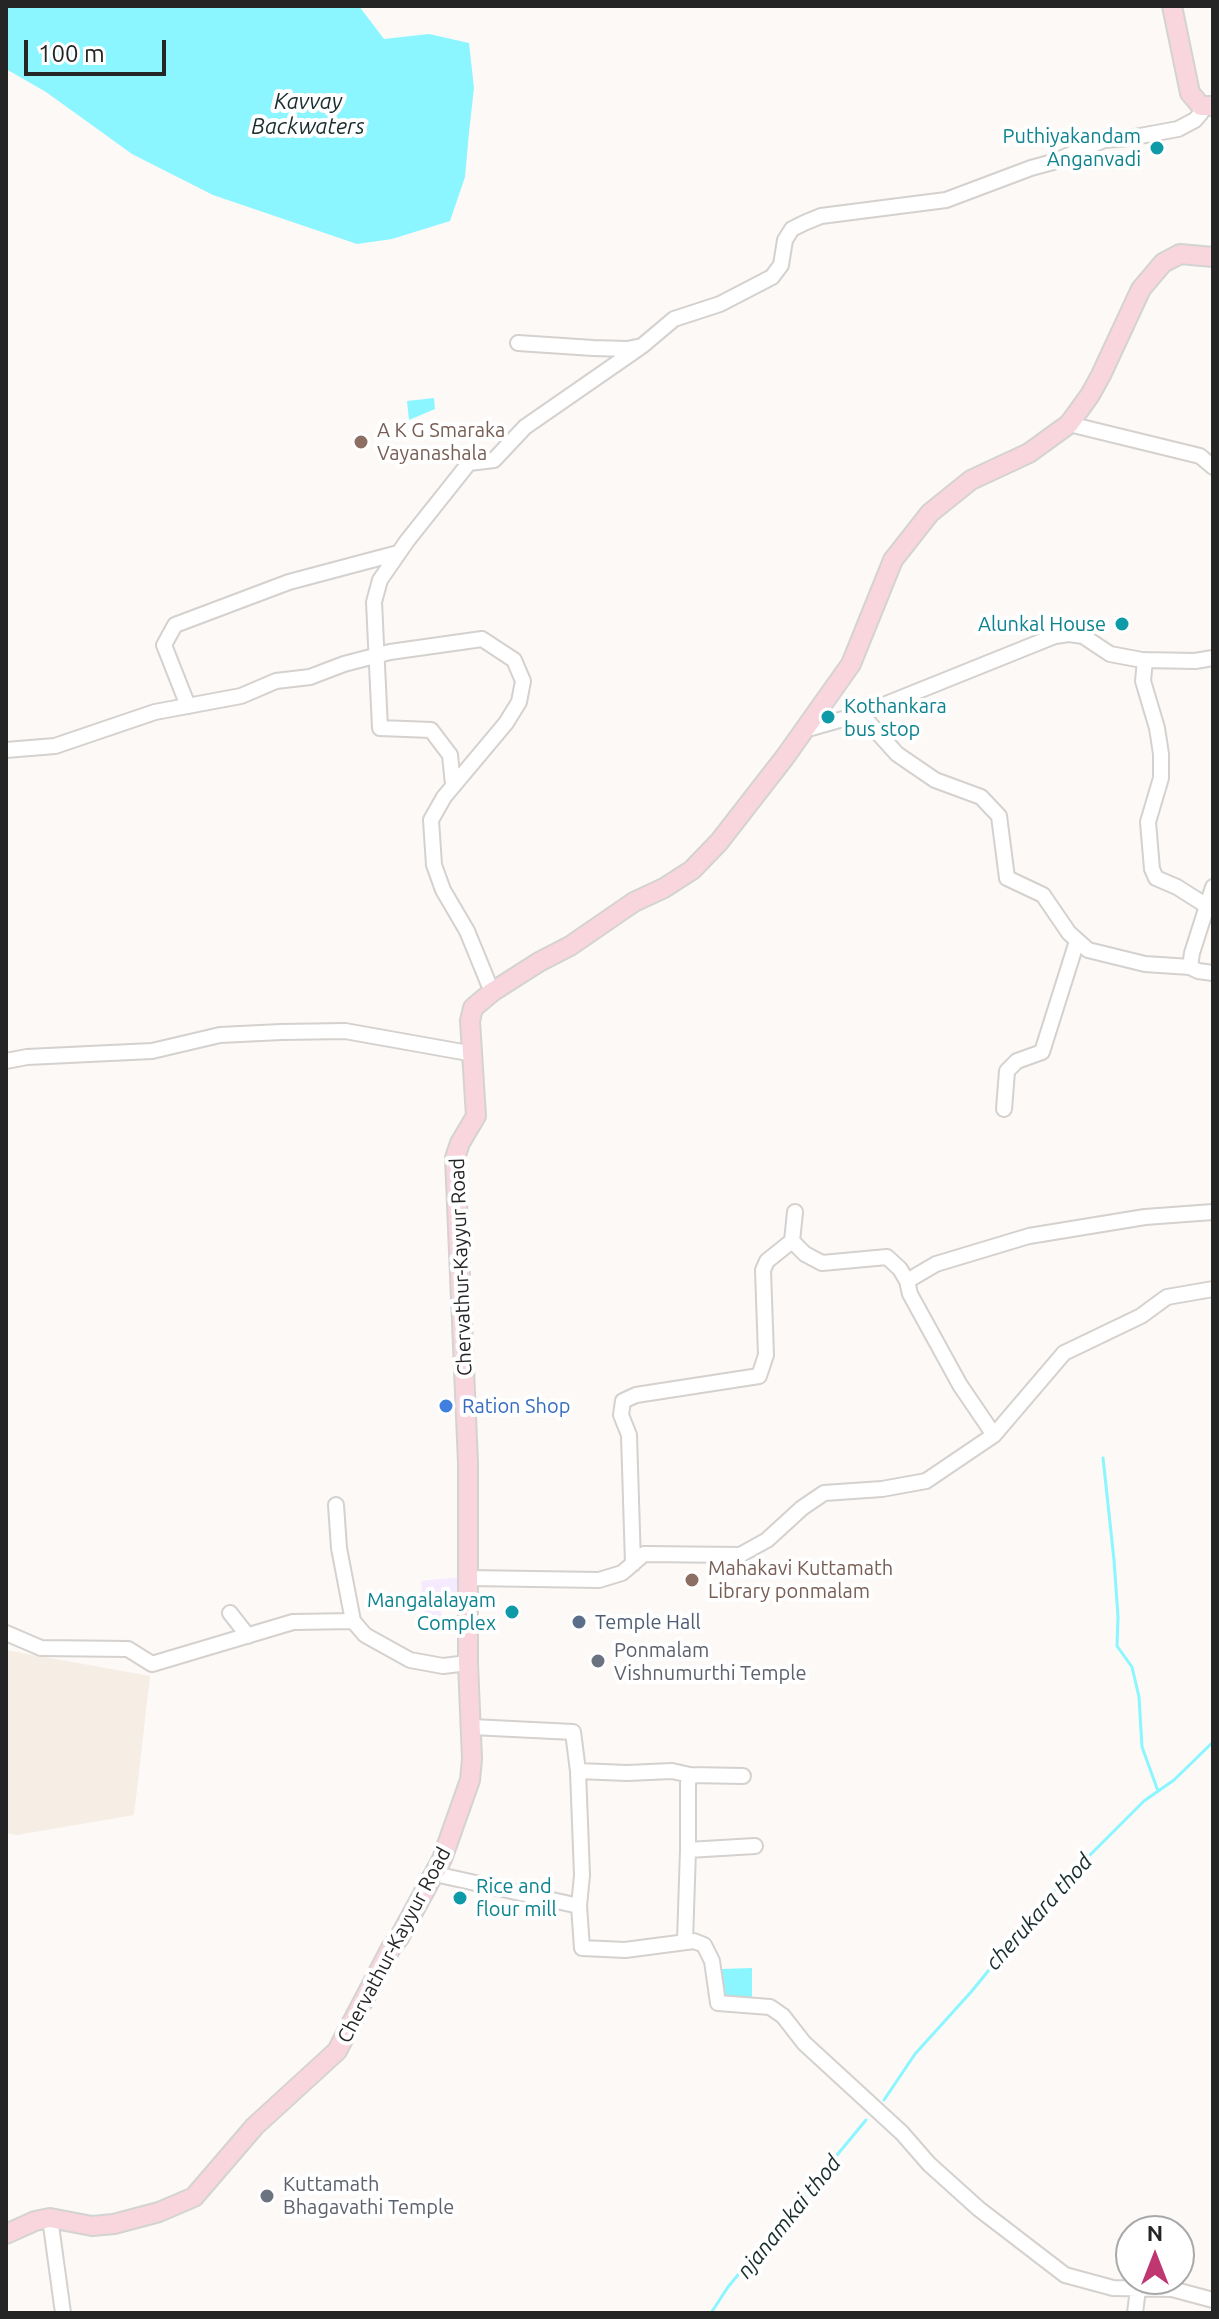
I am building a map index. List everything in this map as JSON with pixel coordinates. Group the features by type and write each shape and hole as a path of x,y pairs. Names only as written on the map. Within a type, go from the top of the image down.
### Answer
{"main road":[{"path":"1172,6 1186,83 1194,101 1207,106"},
{"name":"Chervathur-Kayyur Road","path":"50,2218 92,2226 114,2224 159,2212 194,2197 255,2126 337,2051 391,1948 435,1874 470,1780 468,1463 455,1158 476,1116 470,1021 473,1008 492,992 570,946 634,902 692,870 719,842 851,664 893,560 930,513 971,480 1029,453 1069,424 1101,375 1141,289 1163,263 1180,254 1213,257"},
{"path":"6,2234 50,2218"}],"street":[{"path":"453,785 450,755 431,730 380,728 374,602 380,580 398,553 469,463 494,460 525,427 642,346 674,319 720,304 772,277 781,265 785,240 792,229 804,223 821,216 946,200 1053,162 1104,140 1178,129 1195,120 1207,106"},
{"path":"518,343 616,349 642,346"},
{"path":"1069,424 1200,456 1213,467"},
{"path":"188,706 164,645 175,625 289,582 398,553"},
{"path":"804,730 861,714 1055,636 1083,636 1110,654 1145,660 1195,661 1213,658"},
{"path":"6,750 55,746 141,716 241,696 276,681 310,677 377,655 446,642 482,639 514,660 523,681 519,702 506,723 453,785 431,820 434,865 443,890 467,931 492,992"},
{"path":"1145,660 1143,681 1161,754 1161,778 1148,822 1152,869 1156,878 1207,906"},
{"path":"861,714 897,754 935,780 981,797 999,816 1007,878 1043,895 1069,933 1088,950 1132,961 1190,967 1213,973"},
{"path":"1190,967 1213,887"},
{"path":"1004,1109 1007,1071 1017,1061 1042,1052 1077,941"},
{"path":"6,1061 27,1057 152,1051 220,1035 307,1031 345,1031 474,1054"},
{"path":"633,1564 629,1435 621,1415 623,1401 636,1395 759,1376 766,1355 763,1270 767,1261 792,1241 795,1212"},
{"path":"907,1281 936,1264 1029,1236 1145,1217 1213,1212"},
{"path":"792,1241 805,1254 822,1263 887,1257 900,1269 910,1294 960,1385 994,1435"},
{"path":"469,1578 599,1580 622,1573 644,1554 740,1555 767,1540 802,1508 824,1493 882,1489 926,1481 994,1435 1064,1353 1141,1316 1167,1297 1213,1289"},
{"path":"336,1505 339,1548 353,1621 365,1635 410,1660 443,1666 468,1663"},
{"path":"230,1613 248,1636"},
{"path":"6,1633 41,1648 128,1649 152,1664 293,1622 353,1621"},
{"path":"472,1727 573,1732 578,1771 582,1948 625,1950 685,1941 704,1945 712,1961 718,2003 770,2007 783,2016 804,2043 979,2209 1065,2275 1115,2288"},
{"path":"578,1771 672,1771 690,1775 743,1776"},
{"path":"685,1941 690,1775"},
{"path":"688,1850 755,1846"},
{"path":"435,1874 579,1906"},
{"path":"50,2218 63,2313"}],"shaded area":[{"path":"462,1577 464,1595 440,1597 442,1621 425,1622 421,1581"},
{"path":"6,1650 150,1676 134,1815 17,1835 6,1833"}],"water":[{"name":"Kavvay Backwaters","path":"6,6 359,6 384,39 429,34 469,43 474,88 465,177 450,221 392,239 357,244 213,195 132,154 46,92 6,69"},
{"path":"434,398 435,409 409,420 407,401"},
{"path":"752,1968 752,2002 722,2000 721,1969"}],"waterway":[{"path":"1103,1458 1114,1560 1117,1646 1132,1667 1139,1697 1142,1747 1158,1791"},
{"name":"cherukara thod","path":"884,2100 915,2054 1054,1891 1144,1801 1174,1780 1213,1742"},
{"name":"njanamkai thod","path":"711,2313 728,2287 866,2120"}],"place":[{"name":"Puthiyakandam Anganvadi","path":"1157,148"},
{"name":"A K G Smaraka Vayanashala","path":"361,442"},
{"name":"Alunkal House","path":"1122,624"},
{"name":"Kothankara bus stop","path":"828,717"},
{"name":"Ration Shop","path":"446,1406"},
{"name":"Mahakavi Kuttamath Library ponmalam","path":"692,1580"},
{"name":"Mangalalayam Complex","path":"512,1612"},
{"name":"Temple Hall","path":"579,1622"},
{"name":"Ponmalam Vishnumurthi Temple","path":"598,1661"},
{"name":"Rice and flour mill","path":"460,1898"},
{"name":"Kuttamath Bhagavathi Temple","path":"267,2196"}]}
